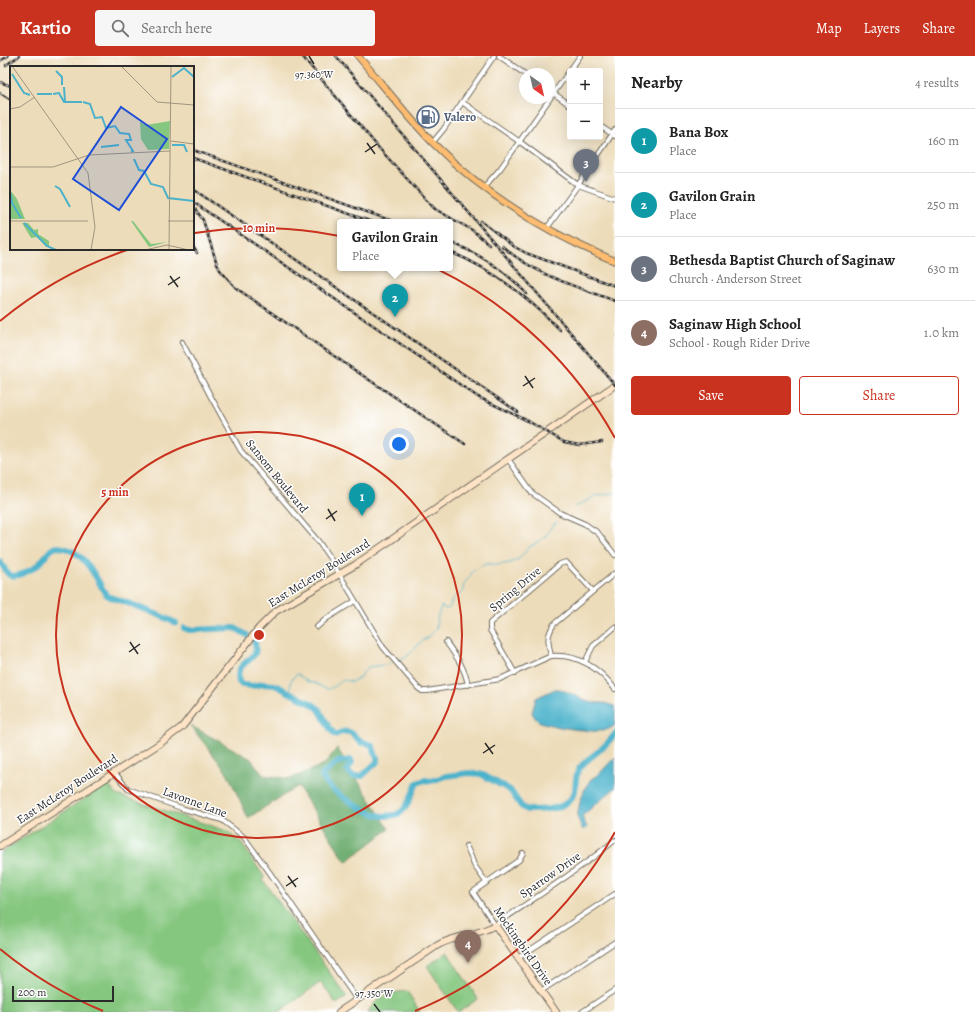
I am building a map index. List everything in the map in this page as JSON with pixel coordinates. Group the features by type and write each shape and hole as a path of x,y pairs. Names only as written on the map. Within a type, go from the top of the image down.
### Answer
{"main road":[{"path":"361,57 433,142 456,164 484,187 547,228 577,244 615,261"},
{"name":"East McLeroy Boulevard","path":"0,846 159,744 182,727 258,628 268,618 282,608 339,575 615,385"},
{"path":"339,1012 438,945 452,939 479,932 495,925"},
{"name":"Mockingbird Drive","path":"495,925 556,1012"}],"street":[{"path":"433,142 443,130 494,56"},
{"path":"499,56 519,70"},
{"path":"555,93 580,56"},
{"path":"555,95 569,104"},
{"path":"462,102 520,142 578,185 615,198"},
{"path":"484,187 500,169 547,104"},
{"path":"603,128 613,135"},
{"path":"547,228 613,135 615,130"},
{"name":"Sansom Boulevard","path":"182,342 241,451 318,541 383,647 422,691 427,692 468,685"},
{"path":"508,460 532,494 560,513 585,524 594,530 615,555"},
{"name":"Spring Drive","path":"514,673 490,630 490,623 560,564 566,562 593,591"},
{"path":"551,656 547,641 554,624 615,573"},
{"path":"318,628 326,619 355,601"},
{"path":"585,662 593,646 615,627"},
{"path":"446,642 459,658 466,673 468,685 500,679 551,656 569,656 585,662 615,689"},
{"name":"Lavonne Lane","path":"114,772 128,790 222,820 244,837 357,1000"},
{"name":"Sparrow Drive","path":"495,925 554,885 615,840"},
{"path":"466,846 474,865 486,882 519,860 523,853"},
{"name":"Mockingbird Drive","path":"486,882 473,892 495,925"},
{"path":"518,958 615,894"},
{"path":"541,990 615,942"},
{"path":"582,1012 615,990"}],"green space":[{"path":"190,725 251,759 263,775 290,779 325,764 337,748 389,829 346,862 298,786 248,818 228,774"},
{"path":"107,784 117,795 227,831 241,843 265,878 263,880 347,997 336,1004 321,982 279,1012 0,1012 0,853"},
{"path":"447,952 478,999 458,1012 427,966"},
{"path":"407,991 420,1012 368,1012 376,1002 384,996"}],"water":[{"path":"555,689 560,689 592,703 604,703 614,706 615,725 612,728 600,731 577,730 548,724 537,720 532,713 536,698"},
{"path":"615,757 615,788 582,816 587,827 583,830 577,817 585,788 591,779 599,774"}],"waterway":[{"path":"575,507 596,496 615,493"},
{"path":"400,659 409,655 436,629 437,618 441,607 443,606 445,609 449,608 453,598 463,592 464,585 472,572 486,564 495,565 510,563 520,558 529,547 545,537 552,526 557,522"},
{"path":"0,562 8,574 15,576 25,573 37,565 55,547 65,548 72,551 84,560 107,595 176,623"},
{"path":"184,628 189,630 235,628 247,635"},
{"path":"254,640 256,648 255,654 240,668 238,674 239,682 242,685 253,686 263,684 275,685 319,709 335,735 343,732 350,732 361,743 363,742 372,745 378,761 362,776 353,776 347,770 352,762 351,760 338,762 322,775 325,781 339,794 367,811 382,816 394,815 401,812 407,805 417,783 425,780 431,781 446,776 469,773 481,774 510,790 521,806 527,810 540,810 561,806 572,798 575,791 576,777 579,769 606,745 615,734"},
{"path":"291,693 290,685 293,678 298,674 308,682 327,689 334,687 340,681 343,680 351,682 359,678 368,667 390,663"}],"railway":[{"path":"0,61 8,56"},
{"path":"6,65 19,56"},
{"path":"302,56 378,147 429,203 435,209 453,219"},
{"path":"336,56 615,385"},
{"path":"0,82 10,86"},
{"path":"0,93 10,99"},
{"path":"194,150 387,219"},
{"path":"194,158 364,219"},
{"path":"194,190 518,412"},
{"path":"194,203 478,397 528,421 564,442 579,445 602,442"},
{"path":"194,207 203,220 220,270 236,288 465,444"},
{"path":"453,219 472,230 489,244"},
{"path":"481,221 513,246 526,253 615,286"},
{"path":"453,243 482,257 501,270 527,294"},
{"path":"502,246 528,265 556,279 615,301"},
{"path":"194,248 197,253"},
{"path":"453,253 480,266 509,285 536,307 560,330"}],"place":[{"name":"Valero","path":"428,117"},
{"name":"Bethesda Baptist Church of Saginaw","path":"586,182"},
{"name":"Gavilon Grain","path":"395,317"},
{"name":"Bana Box","path":"362,516"},
{"name":"Saginaw High School","path":"468,963"}]}
